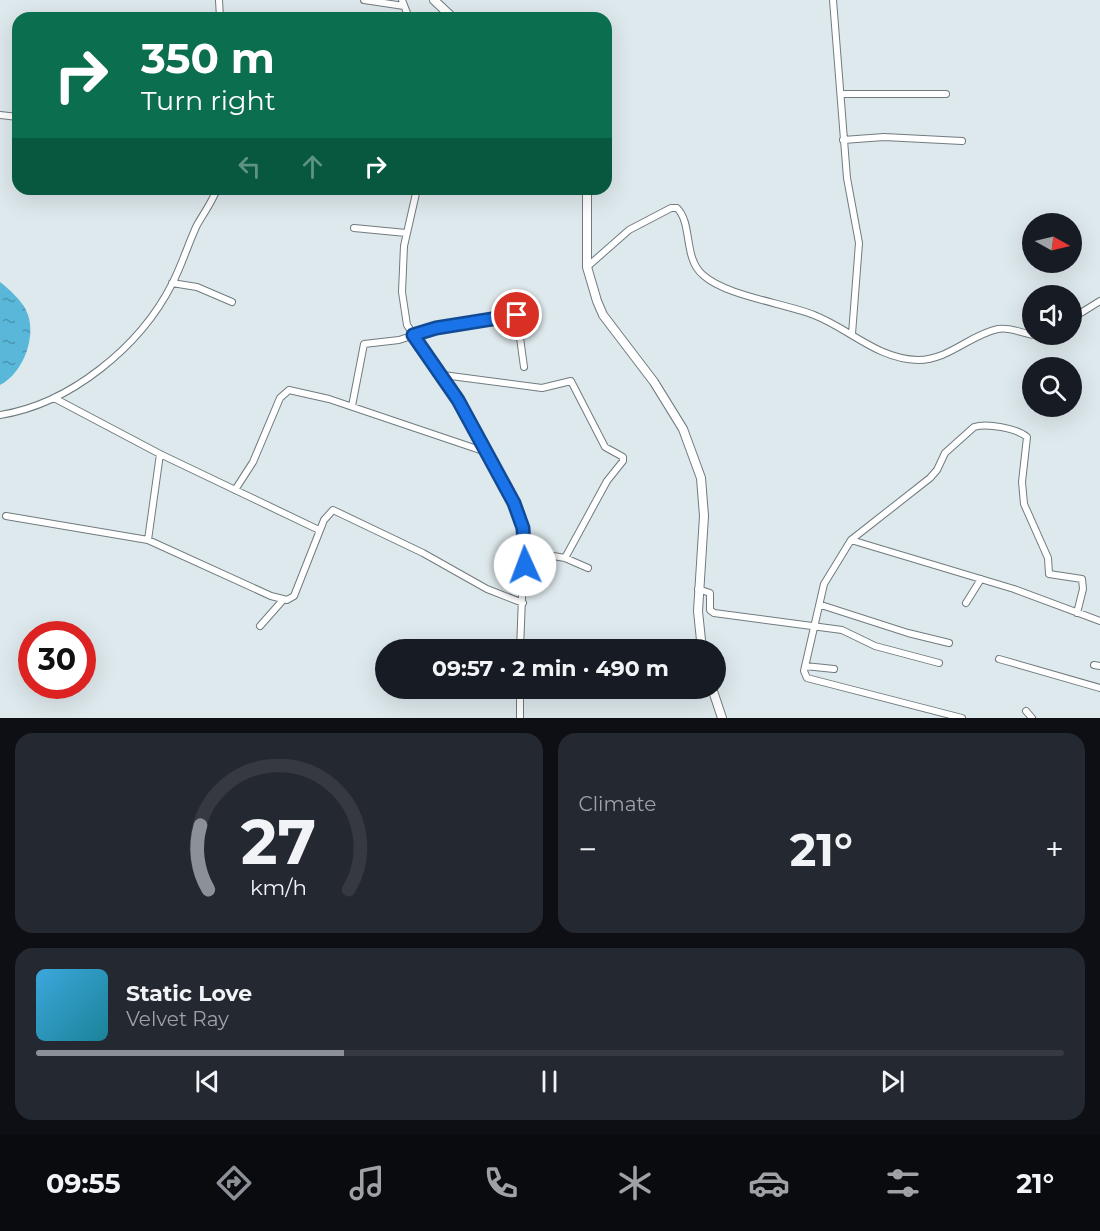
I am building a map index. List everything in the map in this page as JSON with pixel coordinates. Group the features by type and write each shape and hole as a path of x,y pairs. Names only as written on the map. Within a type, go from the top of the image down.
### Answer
{"main road":[{"path":"434,0 447,12"},
{"path":"587,195 587,267 603,315 654,382 683,429 697,462 701,478 704,516 698,589 701,639"},
{"path":"716,699 722,718"}],"street":[{"path":"364,0 403,3"},
{"path":"833,0 847,178 859,243 852,334"},
{"path":"841,94 946,94"},
{"path":"843,140 884,137 962,141"},
{"path":"0,415 54,398 90,377 120,353 162,301 214,195"},
{"path":"416,195 406,233 402,292 407,325 443,375 519,514 525,551 521,639"},
{"path":"587,267 629,230 652,217 677,208 682,216 691,257 702,275 711,281 750,296 815,315 852,334 867,345 894,357 920,360 940,357 987,333 1002,328 1022,333"},
{"path":"354,228 406,233"},
{"path":"172,283 197,288 232,303"},
{"path":"514,294 524,367"},
{"path":"1082,312 1100,302"},
{"path":"352,406 364,344 399,340 436,328 517,315"},
{"path":"443,375 542,388 571,381 605,447 623,457 623,461 607,482 565,558"},
{"path":"235,490 253,462 280,398 286,391 306,393 352,406 486,452"},
{"path":"54,398 160,454 319,530"},
{"path":"962,718 807,678 804,674 826,578 851,540 930,478 937,470 945,453 974,427 981,425 1022,434 1028,442 1024,455 1022,482 1026,512 1048,558 1049,574 1082,579 1083,589 1077,613"},
{"path":"148,540 160,454"},
{"path":"260,626 283,600 294,596 319,530 329,511 335,510 423,553 487,589 523,603"},
{"path":"6,516 148,540 283,600"},
{"path":"851,540 981,579 1100,621"},
{"path":"525,551 565,558 588,568"},
{"path":"966,603 981,579"},
{"path":"698,589 710,592 710,610 714,613 842,630 875,646 939,663"},
{"path":"820,605 908,633 949,643"},
{"path":"999,659 1100,688"},
{"path":"805,666 834,669"},
{"path":"520,699 520,718"},
{"path":"1026,711 1032,718"}],"water":[{"path":"0,282 24,306 30,330 22,362 16,372 0,385"}],"route":[{"path":"517,315 436,328 413,335 443,375 514,503 523,528 525,565"}]}
